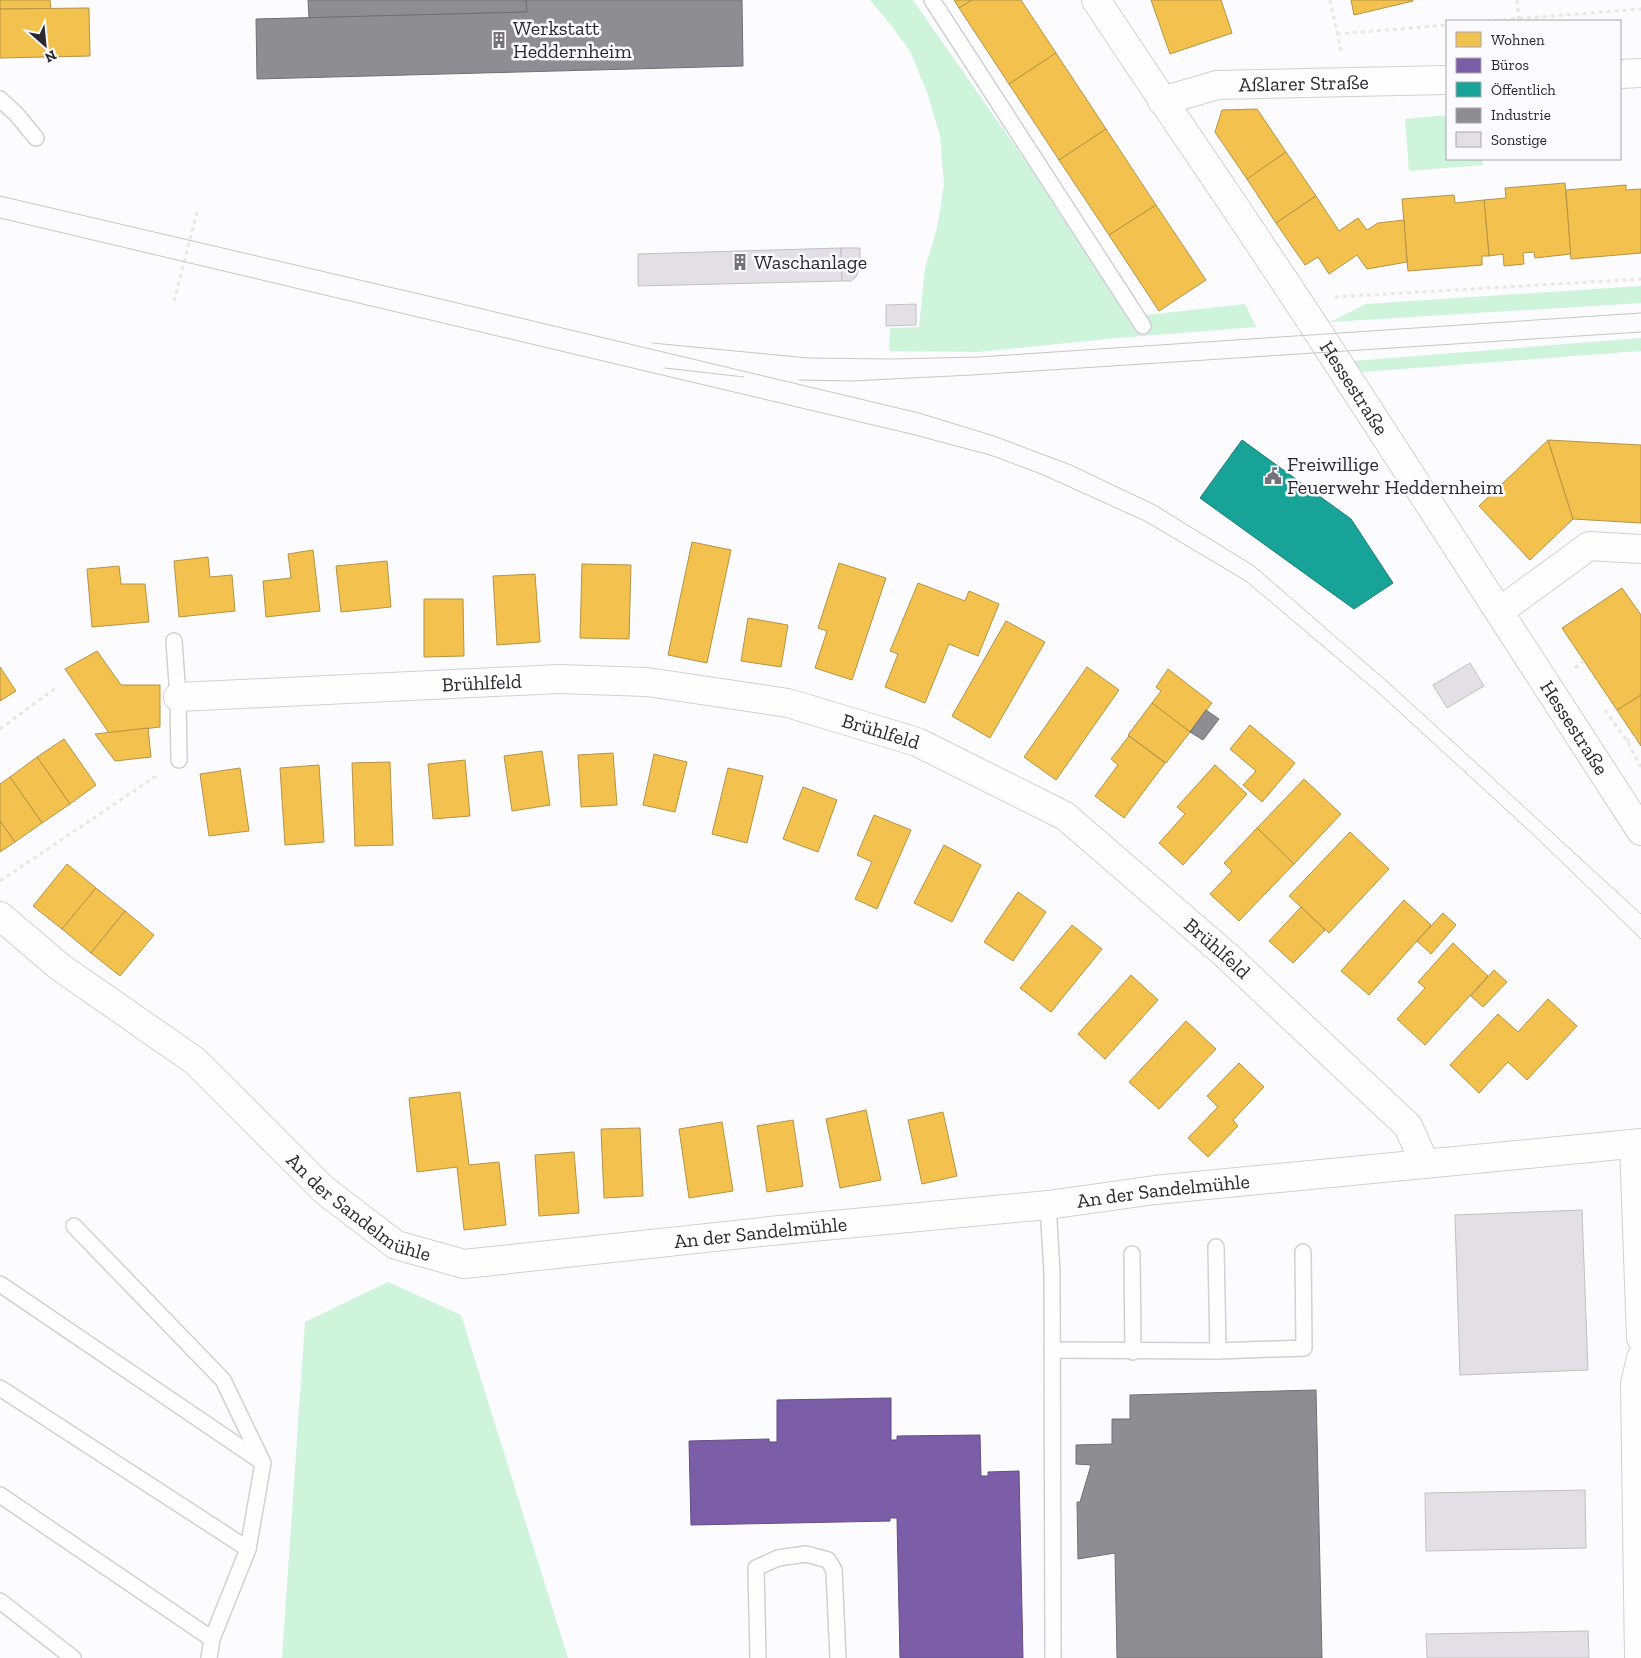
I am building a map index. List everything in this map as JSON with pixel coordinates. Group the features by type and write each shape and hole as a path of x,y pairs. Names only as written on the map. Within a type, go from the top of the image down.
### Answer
{"street":[{"name":"Hessestraße","path":"1096,0 1319,334 1641,831"},
{"path":"1621,74 1641,73"},
{"name":"Aßlarer Straße","path":"1162,101 1216,86 1347,81 1446,80"},
{"path":"1500,611 1589,546 1641,549"},
{"name":"Brühlfeld","path":"178,697 559,679 647,682 788,703 917,742 1065,816 1226,955 1408,1126 1425,1164"},
{"name":"An der Sandelmühle","path":"0,916 60,967 195,1061 324,1190 396,1245 464,1264 790,1229 1048,1206 1155,1190 1637,1143"},
{"path":"1637,1143 1641,1338"},
{"path":"1639,1658 1635,1384 1641,1358"}],"lane":[{"path":"932,0 1143,326"},
{"path":"0,99 17,115 36,138"},
{"path":"174,641 178,697 179,760"},
{"path":"1048,1206 1052,1272 1053,1658"},
{"path":"74,1226 223,1380 263,1463 248,1549 212,1639 209,1658"},
{"path":"1216,1247 1218,1352"},
{"path":"1052,1350 1218,1352 1304,1348 1303,1252"},
{"path":"1132,1254 1134,1352"},
{"path":"0,1284 263,1463"},
{"path":"0,1388 248,1549"},
{"path":"0,1495 212,1639"},
{"path":"758,1658 756,1568 778,1558 806,1554 828,1560 834,1570 838,1658"},
{"path":"0,1602 72,1658"}],"path":[{"path":"1330,0 1347,81"},
{"path":"1517,0 1519,20 1641,9"},
{"path":"1337,34 1446,25"},
{"path":"174,301 198,208"},
{"path":"1328,297 1641,279"},
{"path":"1575,668 1584,661"},
{"path":"0,729 57,687"},
{"path":"0,881 179,760"}],"green space":[{"path":"870,0 913,0 1026,162 1128,317 1245,304 1256,327 978,352 889,351 890,328 919,327 925,268 937,228 944,185 940,136 928,95 910,51"},
{"path":"1446,115 1446,160 1482,160 1483,165 1409,171 1405,119"},
{"path":"1641,286 1641,303 1330,322 1366,304"},
{"path":"1641,338 1641,351 1361,372 1353,361"},
{"path":"388,1282 461,1315 568,1658 282,1658 305,1322"}],"building: Wohnen":[{"path":"0,0 50,0 51,9 0,9"},
{"path":"954,0 972,0 959,8"},
{"path":"972,0 1021,0 1056,53 1009,84 959,8"},
{"path":"1151,0 1221,0 1232,33 1170,54"},
{"path":"1351,0 1412,0 1413,1 1354,15"},
{"path":"89,8 90,56 0,58 0,9"},
{"path":"1056,53 1106,129 1059,160 1009,84"},
{"path":"1257,109 1286,152 1247,179 1215,132 1222,110"},
{"path":"1106,129 1156,205 1109,235 1059,160"},
{"path":"1286,152 1316,196 1276,223 1247,179"},
{"path":"1565,183 1571,254 1535,258 1534,252 1523,253 1524,264 1504,266 1503,254 1489,256 1484,200 1506,198 1505,188"},
{"path":"1626,185 1626,190 1641,189 1641,253 1571,259 1566,190"},
{"path":"1454,195 1455,203 1484,200 1489,256 1482,256 1482,265 1408,271 1402,199"},
{"path":"1316,196 1339,231 1358,218 1367,230 1378,223 1404,220 1407,262 1367,269 1357,255 1329,274 1318,257 1305,265 1276,223"},
{"path":"1156,205 1206,280 1159,311 1109,235"},
{"path":"1548,440 1573,519 1530,560 1479,506"},
{"path":"1548,440 1641,445 1641,523 1573,519"},
{"path":"692,542 731,550 707,663 668,655"},
{"path":"313,550 320,611 266,617 263,581 291,578 288,554"},
{"path":"208,557 210,577 232,575 235,611 179,617 174,561"},
{"path":"387,561 391,607 341,612 336,566"},
{"path":"839,563 886,578 852,680 815,668 827,631 818,628"},
{"path":"582,564 631,565 629,639 580,638"},
{"path":"119,566 121,584 145,584 149,622 92,627 87,569"},
{"path":"535,574 540,642 497,645 493,576"},
{"path":"918,583 965,601 969,591 999,604 978,656 949,644 925,703 885,687 898,654 890,651"},
{"path":"1622,588 1641,615 1641,695 1617,710 1562,628"},
{"path":"424,599 463,599 464,656 424,657"},
{"path":"748,618 788,625 781,667 741,661"},
{"path":"1006,621 1045,642 990,738 952,716"},
{"path":"97,651 121,685 160,685 160,727 109,733 65,669"},
{"path":"0,667 16,691 0,701"},
{"path":"1087,667 1119,690 1056,780 1024,757"},
{"path":"1168,669 1212,703 1190,732 1152,703 1161,691 1156,687"},
{"path":"1641,695 1641,746 1617,710"},
{"path":"1152,703 1190,732 1166,763 1128,735"},
{"path":"1250,725 1295,763 1262,802 1243,785 1256,771 1230,749"},
{"path":"148,728 151,757 115,761 95,734"},
{"path":"1129,736 1165,763 1124,818 1095,796 1118,765 1111,759"},
{"path":"64,739 96,785 70,804 37,757"},
{"path":"542,751 550,805 512,811 504,756"},
{"path":"613,753 617,805 581,807 578,755"},
{"path":"654,754 687,762 675,812 643,805"},
{"path":"37,757 70,804 42,823 10,777"},
{"path":"465,760 470,816 433,819 428,764"},
{"path":"390,762 393,845 355,846 352,763"},
{"path":"319,765 324,842 285,845 280,768"},
{"path":"1215,765 1247,794 1183,865 1159,843 1185,814 1177,807"},
{"path":"240,768 249,831 209,836 200,774"},
{"path":"728,768 763,776 747,843 712,834"},
{"path":"10,777 42,823 15,842 0,821 0,784"},
{"path":"1304,779 1341,814 1294,864 1257,828"},
{"path":"803,787 837,800 818,852 783,839"},
{"path":"874,815 911,830 877,909 855,899 872,862 857,855"},
{"path":"0,821 15,842 0,852"},
{"path":"1257,828 1294,864 1239,921 1210,894 1232,871 1224,863"},
{"path":"1350,832 1389,869 1329,933 1289,896"},
{"path":"944,845 981,865 952,922 914,903"},
{"path":"67,864 96,888 62,929 33,906"},
{"path":"96,888 125,911 91,953 62,929"},
{"path":"1018,892 1046,912 1013,961 984,942"},
{"path":"1404,900 1431,925 1369,995 1341,971"},
{"path":"1301,907 1325,930 1293,963 1269,941"},
{"path":"125,911 154,935 120,976 91,953"},
{"path":"1443,913 1456,925 1431,954 1417,941"},
{"path":"1072,925 1102,949 1051,1012 1020,988"},
{"path":"1453,943 1488,976 1425,1045 1397,1019 1425,988 1418,982"},
{"path":"1494,970 1507,982 1483,1007 1471,996"},
{"path":"1131,975 1158,1000 1105,1059 1078,1034"},
{"path":"1548,999 1577,1026 1527,1080 1508,1062 1479,1093 1450,1065 1498,1014 1518,1032"},
{"path":"1186,1021 1216,1049 1159,1109 1129,1082"},
{"path":"1239,1063 1264,1087 1233,1120 1238,1126 1208,1157 1188,1138 1218,1107 1207,1096"},
{"path":"460,1092 469,1165 499,1162 506,1225 464,1230 457,1167 417,1172 409,1098"},
{"path":"866,1110 881,1180 840,1188 826,1119"},
{"path":"943,1112 957,1176 922,1184 908,1120"},
{"path":"793,1120 803,1186 767,1192 757,1126"},
{"path":"722,1122 733,1191 689,1198 679,1129"},
{"path":"640,1128 643,1196 604,1198 601,1129"},
{"path":"574,1152 579,1213 539,1216 535,1155"}],"building: Büros":[{"path":"891,1398 891,1440 897,1440 897,1436 980,1435 981,1476 988,1476 988,1472 1019,1471 1023,1658 900,1658 897,1518 890,1518 890,1521 691,1525 689,1441 769,1439 769,1442 777,1442 777,1400"}],"building: Öffentlich":[{"path":"1242,440 1351,519 1393,583 1354,609 1200,498"}],"building: Industrie":[{"name":"Werkstatt Heddernheim","path":"308,0 526,0 527,12 309,18"},
{"name":"Werkstatt Heddernheim","path":"526,0 742,0 743,66 257,79 256,19 527,12"},
{"path":"1206,710 1219,719 1203,740 1190,732"},
{"path":"1316,1390 1322,1658 1117,1658 1115,1553 1078,1559 1077,1502 1080,1502 1091,1465 1076,1464 1076,1445 1112,1444 1112,1419 1130,1419 1130,1395"}],"building: Sonstige":[{"name":"Waschanlage","path":"841,248 842,281 638,286 638,254"},
{"path":"841,248 860,248 860,267 856,277 851,281 842,281"},
{"path":"916,304 916,325 886,326 886,305"},
{"path":"1470,663 1484,686 1447,708 1433,685"},
{"path":"1582,1210 1588,1370 1460,1375 1455,1215"},
{"path":"1585,1490 1586,1548 1426,1551 1425,1493"},
{"path":"1588,1631 1589,1658 1427,1658 1426,1634"}],"tram line":[{"path":"0,196 919,413 994,436 1071,465 1155,505 1254,566 1390,684 1641,914"},
{"path":"0,218 911,434 990,455 1041,474 1145,521 1246,581 1381,695 1537,838 1641,939"},
{"path":"652,343 808,358 979,357 1641,313"},
{"path":"799,380 851,381 972,375 1641,332"},
{"path":"665,368 744,377"}],"place":[{"name":"Werkstatt Heddernheim","path":"499,40"},
{"name":"Waschanlage","path":"740,262"},
{"name":"Freiwillige Feuerwehr Heddernheim","path":"1273,476"}]}
